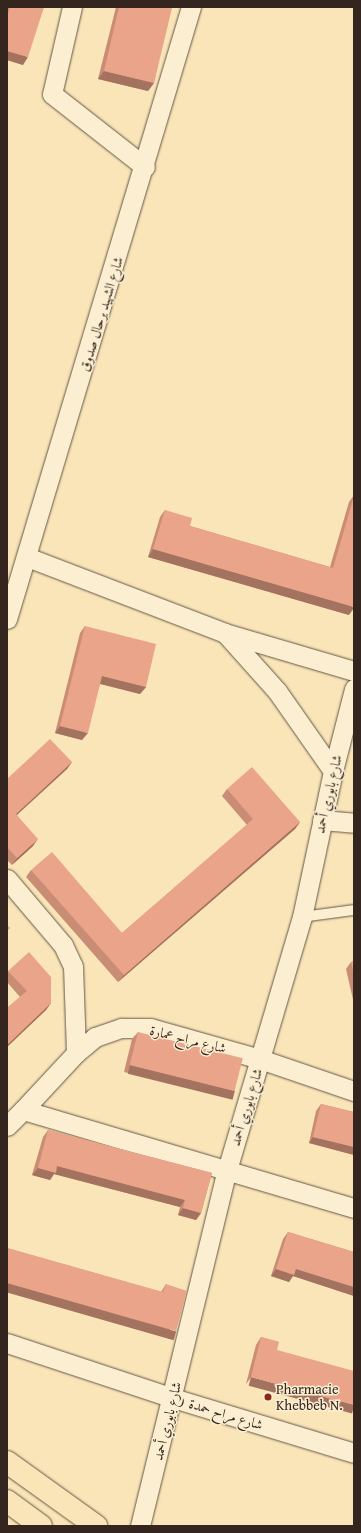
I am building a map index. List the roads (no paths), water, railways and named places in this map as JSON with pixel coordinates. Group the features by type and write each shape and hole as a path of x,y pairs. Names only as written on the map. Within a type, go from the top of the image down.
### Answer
{"main road":[{"path":"7,1462 96,1526"},
{"path":"7,1501 41,1526"}],"street":[{"path":"72,7 52,94 145,167"},
{"name":"شارع الشهيد برحال صدوق","path":"7,619 28,557 145,167 191,7"},
{"path":"28,557 225,633 354,671"},
{"path":"225,633 277,691 333,771"},
{"name":"شارع بابوري أحمد","path":"140,1526 173,1398 227,1170 302,917 333,771 354,689"},
{"path":"322,820 354,823"},
{"path":"7,879 63,945 73,966 76,988 76,1053"},
{"name":"شارع مراح عمارة","path":"7,1126 76,1053 95,1037 121,1028 150,1028 260,1058 354,1090"},
{"path":"23,1110 354,1208"},
{"name":"شارع مراح حمدة","path":"7,1344 173,1398 354,1453"}],"lane":[{"path":"302,917 354,910"}],"place":[{"name":"Pharmacie Khebbeb N.","path":"268,1397"}]}
